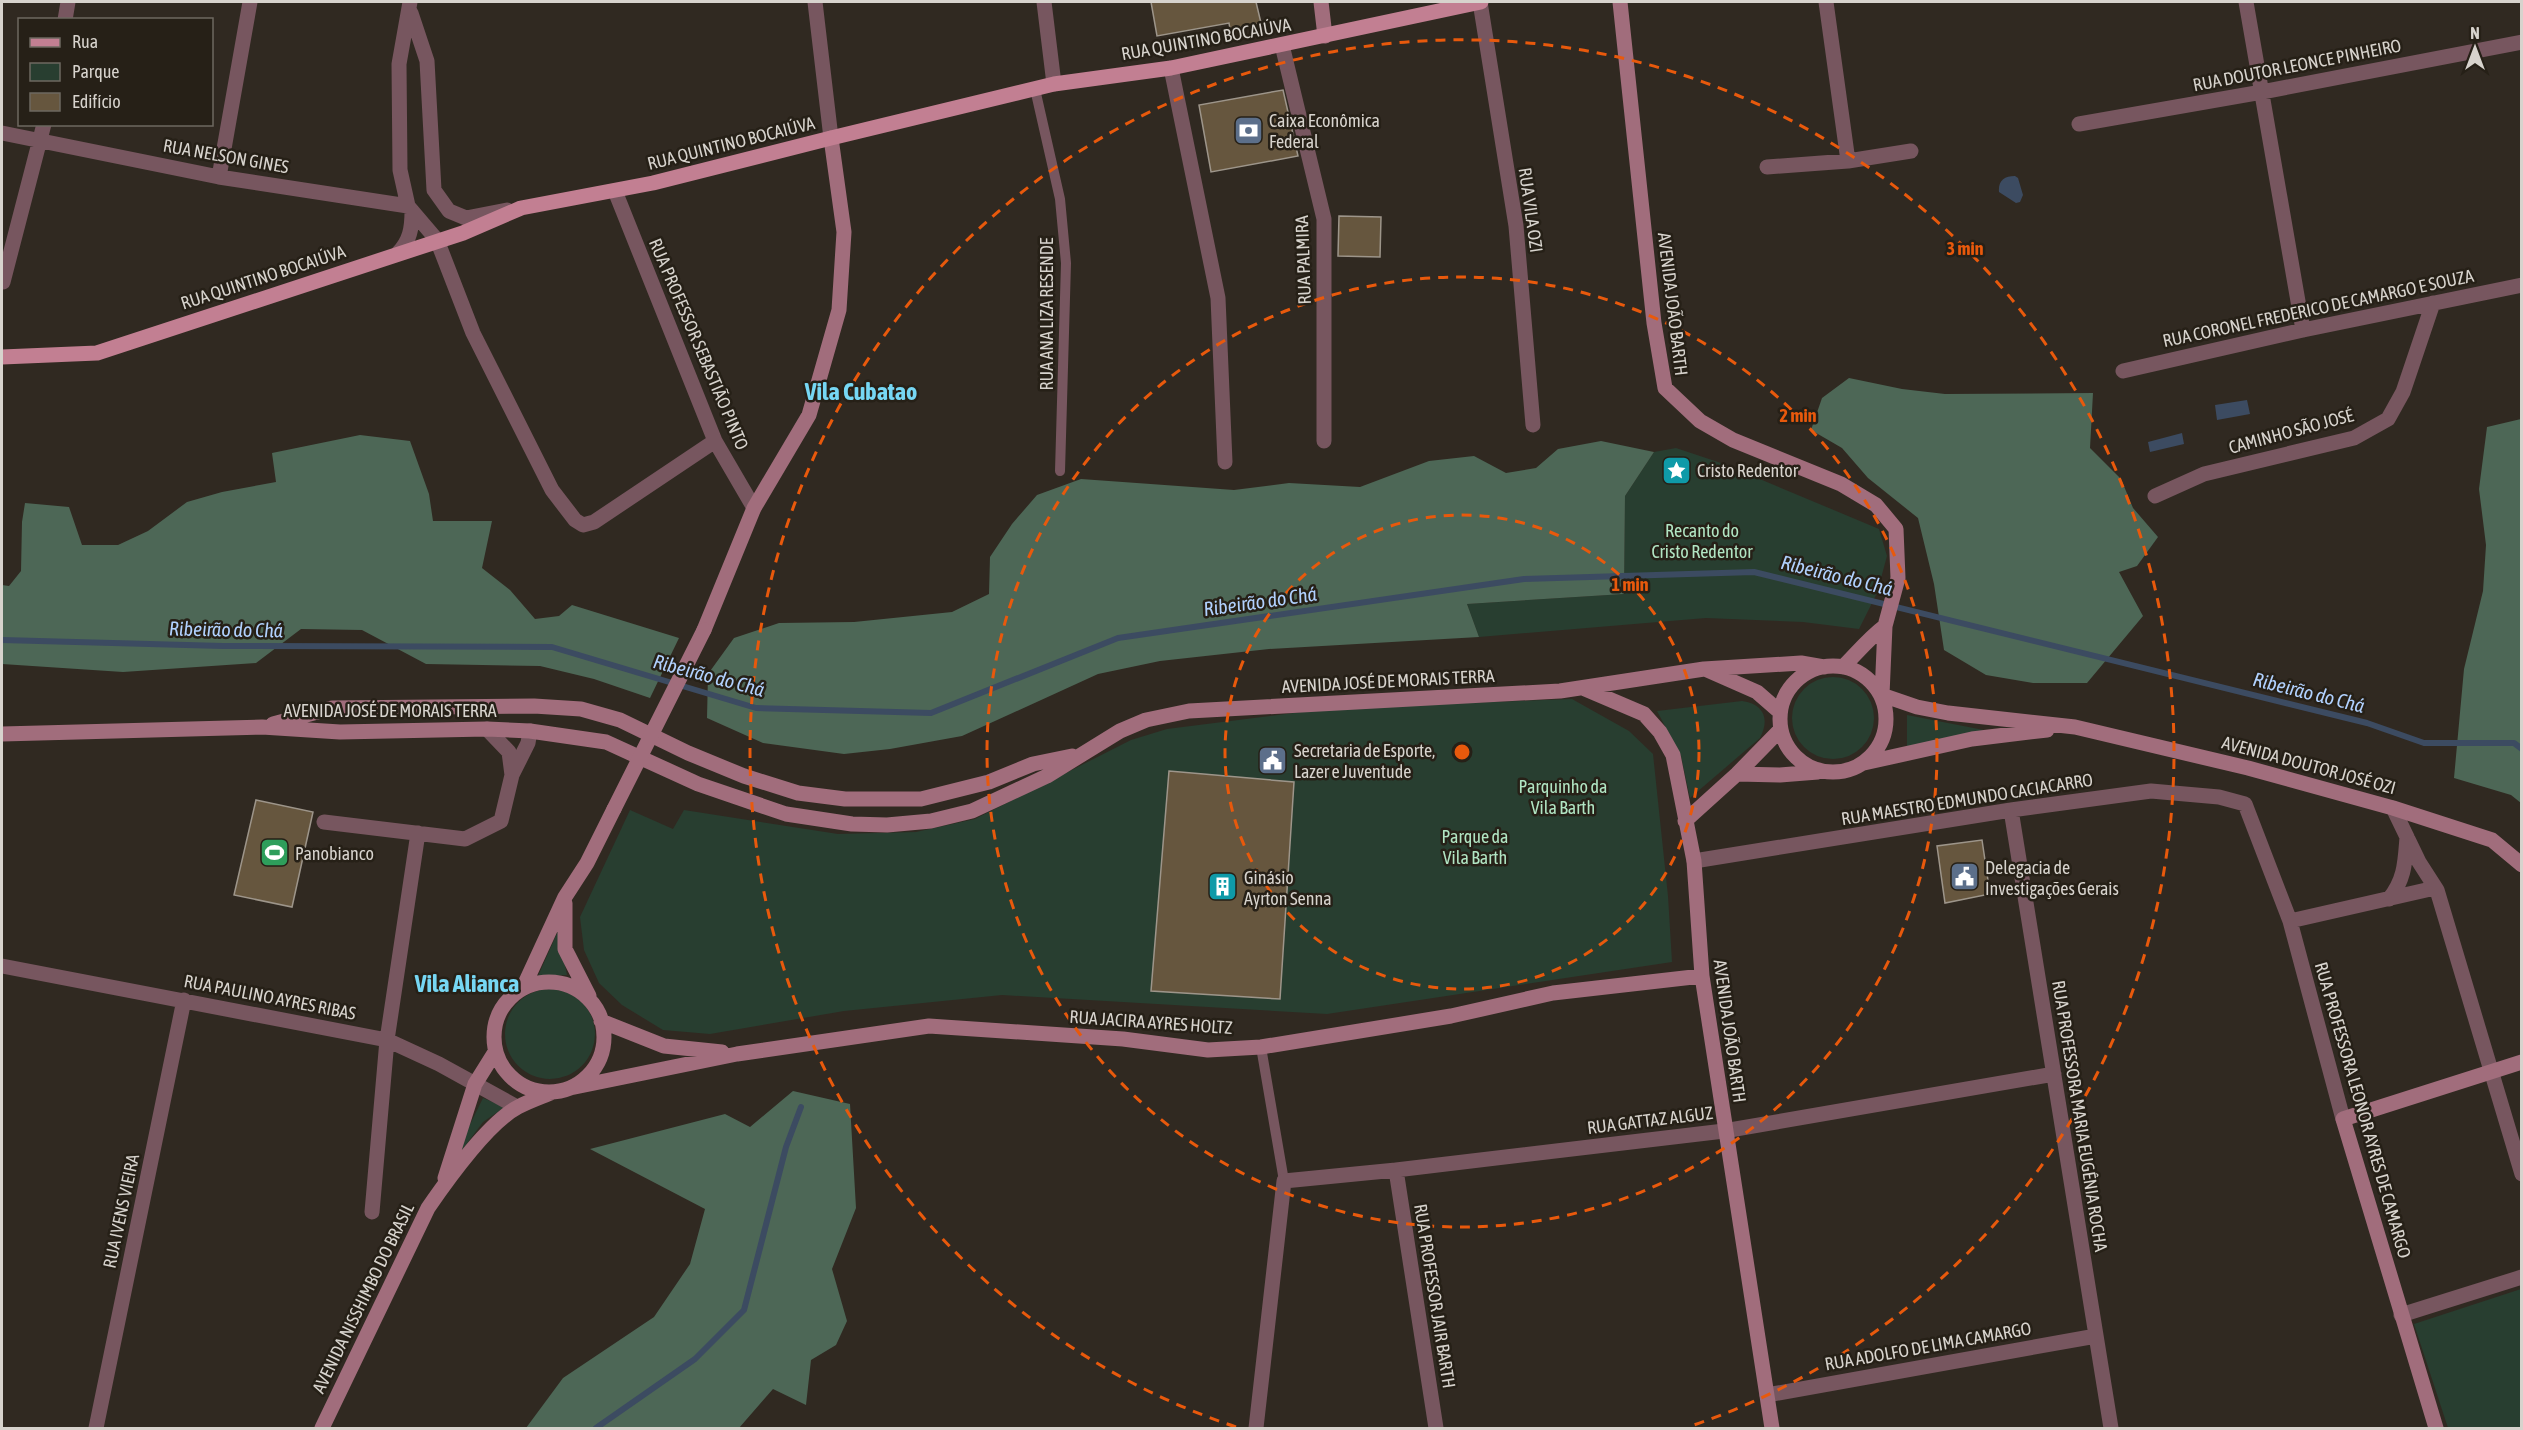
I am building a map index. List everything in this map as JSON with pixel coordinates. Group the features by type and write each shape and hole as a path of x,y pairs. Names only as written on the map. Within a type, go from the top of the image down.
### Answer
{"main road":[{"path":"1321,2 1325,36"},
{"name":"RUA QUINTINO BOCAIÚVA","path":"2,357 97,352 463,232 521,208 615,191 1054,84 1171,68 1481,2"},
{"name":"AVENIDA JOÃO BARTH","path":"1618,4 1654,323 1665,388 1700,421 1732,440 1841,484 1876,505 1896,529 1898,578 1885,626 1882,695"},
{"path":"523,988 565,897 587,863 704,630 754,508 809,415 839,310 844,232 831,138"},
{"path":"1843,667 1869,639 1885,626"},
{"name":"AVENIDA JOSÉ DE MORAIS TERRA","path":"262,727 340,732 486,729 530,731 606,742 698,784 786,814 852,824 887,825 931,821 972,811 1047,776 1133,725 1161,716 1189,711 1250,706 1401,701 1582,688 1704,669 1801,663 1824,667"},
{"path":"1737,774 1836,773 1864,763 1879,748 1886,731 1887,713 1882,695 1870,680 1855,670 1843,667 1824,667 1802,675 1789,688 1781,704 1781,729 1791,752 1803,764 1825,772"},
{"path":"1704,669 1757,692 1780,712"},
{"name":"AVENIDA JOÃO BARTH","path":"1582,688 1644,714 1660,732 1673,755 1694,861 1702,976 1724,1131 1772,1428"},
{"name":"AVENIDA DOUTOR JOSÉ OZI","path":"1882,695 1948,713 2076,727 2248,768 2393,808 2492,840 2522,865"},
{"name":"AVENIDA JOSÉ DE MORAIS TERRA","path":"262,727 332,708 534,706 581,709 620,720 688,753 744,776 798,793 845,799 921,799 989,782 1033,764 1081,754"},
{"path":"2,734 262,727"},
{"name":"AVENIDA DOUTOR JOSÉ OZI","path":"1864,763 1972,739 2076,727"},
{"path":"1685,821 1737,774 1781,729"},
{"path":"565,897 565,949 601,1021 604,1032 603,1049 597,1066 585,1079 570,1088"},
{"name":"RUA JACIRA AYRES HOLTZ","path":"737,1054 929,1026 1123,1039 1208,1050 1261,1047 1451,1016 1553,993 1702,976"},
{"path":"590,1000 576,989 560,982 541,982 523,988 508,999 497,1015 493,1033 495,1052 503,1069 516,1082 534,1090 553,1092 737,1054"},
{"path":"601,1021 664,1046 737,1054"},
{"name":"AVENIDA NISSHIMBO DO BRASIL","path":"443,1186 475,1084 495,1052"},
{"path":"2343,1119 2522,1062"},
{"name":"AVENIDA NISSHIMBO DO BRASIL","path":"322,1428 428,1208 443,1186 484,1136 517,1107 553,1092"},
{"name":"RUA PROFESSORA LEONOR AYRES DE CAMARGO","path":"2343,1119 2436,1428"}],"street":[{"path":"65,18 68,2"},
{"path":"219,177 250,2"},
{"path":"815,2 831,138"},
{"path":"1044,2 1054,84"},
{"name":"RUA VILA OZI","path":"1481,2 1516,226 1533,426"},
{"path":"1826,2 1848,160"},
{"path":"2246,2 2303,330"},
{"path":"410,6 427,61 434,190 449,211 466,218 521,208"},
{"path":"398,253 407,244 412,226 400,170 399,64 410,6"},
{"name":"RUA DOUTOR LEONCE PINHEIRO","path":"2079,124 2262,92 2522,42"},
{"name":"RUA PALMIRA","path":"1282,45 1324,219 1324,441"},
{"path":"1171,68 1218,298 1225,462"},
{"path":"3,282 42,132"},
{"name":"RUA NELSON GINES","path":"2,134 42,132 219,177 410,209"},
{"path":"1767,167 1848,160 1911,151"},
{"name":"RUA PROFESSOR SEBASTIÃO PINTO","path":"615,191 715,441 754,508"},
{"path":"410,209 436,240 474,333 552,490 575,520 583,525 594,522 715,441"},
{"name":"RUA CORONEL FREDERICO DE CAMARGO E SOUZA","path":"2123,371 2303,330 2522,285"},
{"name":"CAMINHO SÃO JOSÉ","path":"2155,496 2204,474 2354,438 2388,419 2403,392 2433,303"},
{"path":"486,729 509,752 512,775"},
{"path":"324,822 465,839 489,829 501,821 512,775 528,743 530,731"},
{"name":"RUA MAESTRO EDMUNDO CACIACARRO","path":"1694,861 2011,810 2151,791 2219,797 2245,804"},
{"name":"RUA PROFESSORA LEONOR AYRES DE CAMARGO","path":"2245,804 2290,921 2343,1119"},
{"path":"2393,808 2435,888 2522,1173"},
{"name":"RUA PROFESSORA MARIA EUGÊNIA ROCHA","path":"2011,810 2111,1428"},
{"path":"372,1212 387,1040 418,833"},
{"path":"2389,898 2400,886 2407,837"},
{"path":"2290,921 2435,888"},
{"name":"RUA PAULINO AYRES RIBAS","path":"2,966 387,1040 517,1107"},
{"name":"RUA IVENS VIEIRA","path":"96,1428 184,1000"},
{"name":"RUA GATTAZ ALGUZ","path":"1284,1181 1724,1131 2054,1074"},
{"name":"RUA PROFESSOR JAIR BARTH","path":"1396,1170 1436,1428"},
{"path":"1256,1428 1284,1181"},
{"path":"2401,1315 2522,1277"},
{"name":"RUA ADOLFO DE LIMA CAMARGO","path":"1767,1395 2096,1336"}],"lane":[{"name":"RUA ANA LIZA RESENDE","path":"1035,89 1060,199 1066,263 1060,471"},
{"path":"1261,1047 1284,1181"}],"green space":[{"path":"1849,378 1902,389 1945,394 2093,393 2090,448 2121,479 2133,508 2158,537 2137,566 2119,572 2143,616 2087,683 2033,683 1986,675 1944,650 1934,584 1918,518 1868,478 1842,448 1811,430 1822,398"},
{"path":"2522,419 2521,803 2511,795 2454,778 2464,669 2483,591 2486,545 2479,489 2487,427"},
{"path":"360,435 410,441 429,494 433,521 492,521 482,568 510,590 535,619 559,616 572,605 679,638 650,698 594,679 540,666 426,664 362,630 301,629 256,663 123,672 2,664 2,585 9,586 21,571 22,522 25,503 69,507 82,545 118,545 148,531 187,502 222,492 276,482 272,453"},
{"path":"1601,441 1654,452 1625,496 1624,594 1467,604 1479,637 1269,649 1160,661 1098,674 962,736 890,749 844,754 763,743 707,718 708,674 734,638 779,623 854,622 952,612 989,594 990,557 1012,524 1037,495 1081,479 1234,490 1289,483 1360,487 1429,461 1474,456 1506,473 1536,468 1558,449"},
{"name":"Recanto do Cristo Redentor","path":"1676,448 1724,464 1879,529 1887,556 1877,593 1859,629 1803,622 1706,618 1479,637 1467,604 1624,594 1625,496 1654,452"},
{"path":"1833,677 1849,680 1862,689 1871,702 1874,718 1871,734 1862,747 1849,756 1833,759 1817,756 1804,747 1795,734 1792,718 1795,702 1804,689 1817,680"},
{"path":"1572,699 1629,731 1653,754 1668,896 1672,962 1327,1014 1002,995 844,1011 710,1034 663,1030 622,1005 599,983 584,950 580,917 630,810 673,829 684,810 838,834 916,832 975,819 1131,740 1167,729 1333,708"},
{"path":"1742,701 1756,705 1763,714 1764,725 1760,738 1690,798 1681,756 1657,711"},
{"path":"1907,715 1994,732 1907,747"},
{"path":"558,931 567,975 538,976"},
{"path":"541,989 559,989 575,996 588,1009 595,1025 595,1043 588,1059 575,1072 559,1079 541,1079 525,1072 512,1059 505,1043 505,1025 512,1009 525,996"},
{"path":"793,1091 850,1104 856,1208 832,1269 847,1321 836,1345 811,1360 806,1405 773,1389 739,1428 526,1428 563,1378 654,1317 690,1264 705,1209 590,1149 725,1114 750,1127"},
{"path":"483,1098 505,1107 483,1122 459,1154 456,1153"},
{"path":"2521,1289 2521,1428 2448,1428 2414,1324"}],"water":[{"path":"2015,176 2018,178 2023,195 2020,202 2016,203 1999,192 2003,180"},
{"path":"2247,400 2250,414 2217,420 2215,405"},
{"path":"2182,433 2184,444 2150,452 2148,442"}],"building":[{"path":"1151,2 1256,2 1261,23 1230,29 1229,23 1157,36"},
{"name":"Caixa Econômica Federal","path":"1283,90 1298,156 1211,172 1199,105"},
{"path":"1339,216 1381,217 1380,257 1338,256"},
{"name":"Ginásio Ayrton Senna","path":"1169,771 1294,782 1280,999 1151,991"},
{"name":"Panobianco","path":"256,800 313,812 292,907 234,895"},
{"name":"Delegacia de Investigações Gerais","path":"1982,840 1990,894 1945,903 1937,846"}],"waterway":[{"name":"Ribeirão do Chá","path":"2,640 223,646 552,647 756,708 931,713 1118,638 1524,579 1754,572 2367,723 2424,743 2514,743 2522,749"},
{"path":"596,1428 695,1359 744,1310 786,1147 801,1107"}],"place":[{"name":"Caixa Econômica Federal","path":"1248,130"},
{"name":"Cristo Redentor","path":"1676,470"},
{"name":"Secretaria de Esporte, Lazer e Juventude","path":"1273,760"},
{"name":"Panobianco","path":"274,853"},
{"name":"Delegacia de Investigações Gerais","path":"1964,877"},
{"name":"Ginásio Ayrton Senna","path":"1223,887"}],"district":[{"name":"Vila Cubatao","path":"861,391"},
{"name":"Vila Alianca","path":"467,983"}],"park label":[{"name":"Parquinho da Vila Barth","path":"1563,796"},
{"name":"Parque da Vila Barth","path":"1475,846"}]}
